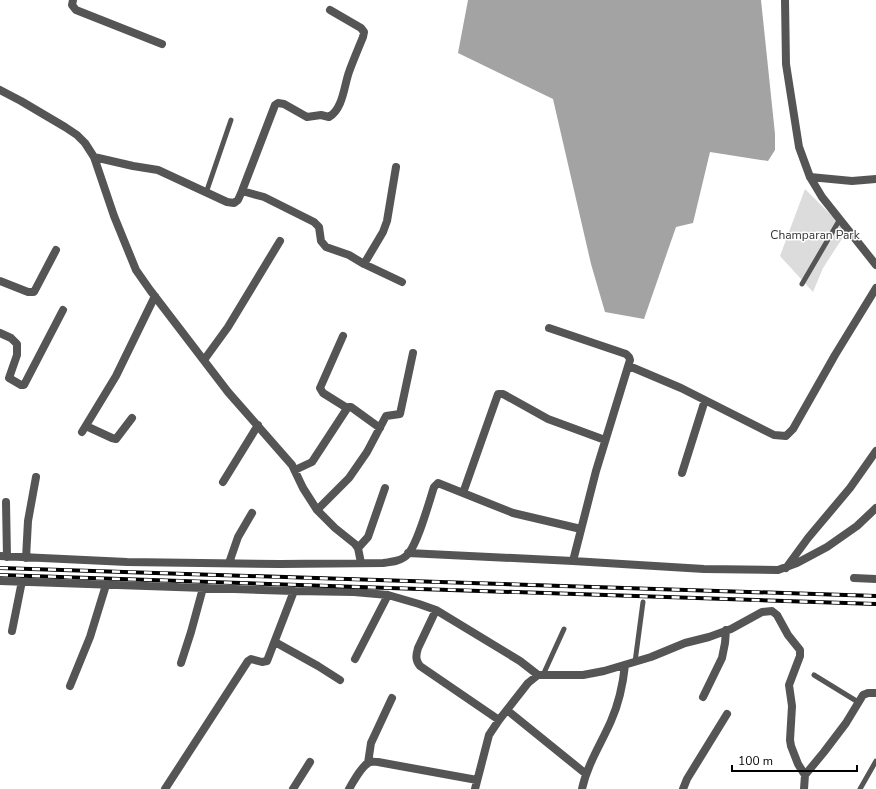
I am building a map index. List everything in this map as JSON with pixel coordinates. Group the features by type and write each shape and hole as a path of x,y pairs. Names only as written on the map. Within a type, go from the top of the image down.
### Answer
{"street":[{"path":"73,0 72,5 74,9 162,44"},
{"path":"785,0 786,64 799,147 810,177 822,197 876,265"},
{"path":"94,157 158,170 232,204 234,203 238,200 242,191 274,107 277,103 284,104 308,118 321,115 329,117 342,100 349,73 364,32 361,28 330,10"},
{"path":"0,90 21,100 77,135 85,143 94,157 100,179 136,270 154,296 228,392 288,459 303,488 317,510 335,528 355,544 358,548 361,562"},
{"path":"364,264 383,232 387,221 396,167"},
{"path":"810,177 852,181 876,179"},
{"path":"242,191 264,197 314,222 319,227 321,241 326,247 349,255 364,264 402,282"},
{"path":"204,360 228,327 280,241"},
{"path":"0,281 28,292 34,292 56,250"},
{"path":"629,366 681,388 774,435 786,436 792,429 876,288"},
{"path":"132,418 118,438 115,439 84,429 116,376 154,296"},
{"path":"0,333 11,338 17,344 17,355 9,378 21,385 24,385 63,310"},
{"path":"549,328 626,354 629,357 629,366 594,477 573,561"},
{"path":"343,336 320,388 324,393 347,408 351,407 380,428"},
{"path":"317,510 349,478 387,415 398,416 400,414 413,353"},
{"path":"463,493 496,396 499,394 503,394 548,419 605,440"},
{"path":"682,473 705,400"},
{"path":"295,470 312,462 347,408"},
{"path":"223,482 258,426"},
{"path":"785,568 850,488 876,452"},
{"path":"26,558 28,521 36,477"},
{"path":"6,502 4,557 127,562 394,562 402,559 415,543 436,484 440,483 513,513 581,529"},
{"path":"358,548 368,537 385,488"},
{"path":"408,553 704,569 769,571 785,568 839,539 857,526 876,508"},
{"path":"229,563 238,537 252,513"},
{"path":"854,578 876,579"},
{"path":"0,581 354,592 388,595 436,610 514,657 540,675"},
{"path":"12,631 22,581"},
{"path":"70,686 90,636 106,584"},
{"path":"181,662 203,588"},
{"path":"165,789 248,661 251,659 262,662 267,661 294,591"},
{"path":"355,659 388,595"},
{"path":"436,610 418,648 416,654 417,662 420,666 499,720"},
{"path":"475,789 489,735 528,683 540,675 583,675 636,662 685,643 726,630 762,612 772,611 777,614 788,635 800,650 800,656 789,685 792,706 790,740 798,764 805,775"},
{"path":"703,697 722,658 726,630"},
{"path":"275,642 340,680"},
{"path":"582,789 586,774 612,720 623,684 625,665"},
{"path":"804,789 805,775 846,723 858,702 865,693 876,693"},
{"path":"349,789 368,763 371,743 392,698"},
{"path":"507,710 586,774"},
{"path":"683,789 727,714"},
{"path":"293,789 310,762"},
{"path":"368,763 378,762 478,780"}],"lane":[{"path":"206,192 231,120"},
{"path":"802,284 840,219"},
{"path":"636,662 642,602"},
{"path":"540,675 564,629"},
{"path":"814,675 858,702"},
{"path":"860,789 876,761"}],"green space":[{"name":"Champaran Park","path":"805,189 847,231 823,268 813,292 780,256"}],"shaded area":[{"path":"468,0 761,0 775,134 775,150 768,161 710,152 693,223 676,227 644,319 605,312 591,264 553,99 458,53"}],"railway":[{"path":"0,568 876,596"},
{"path":"0,575 876,604"}]}
